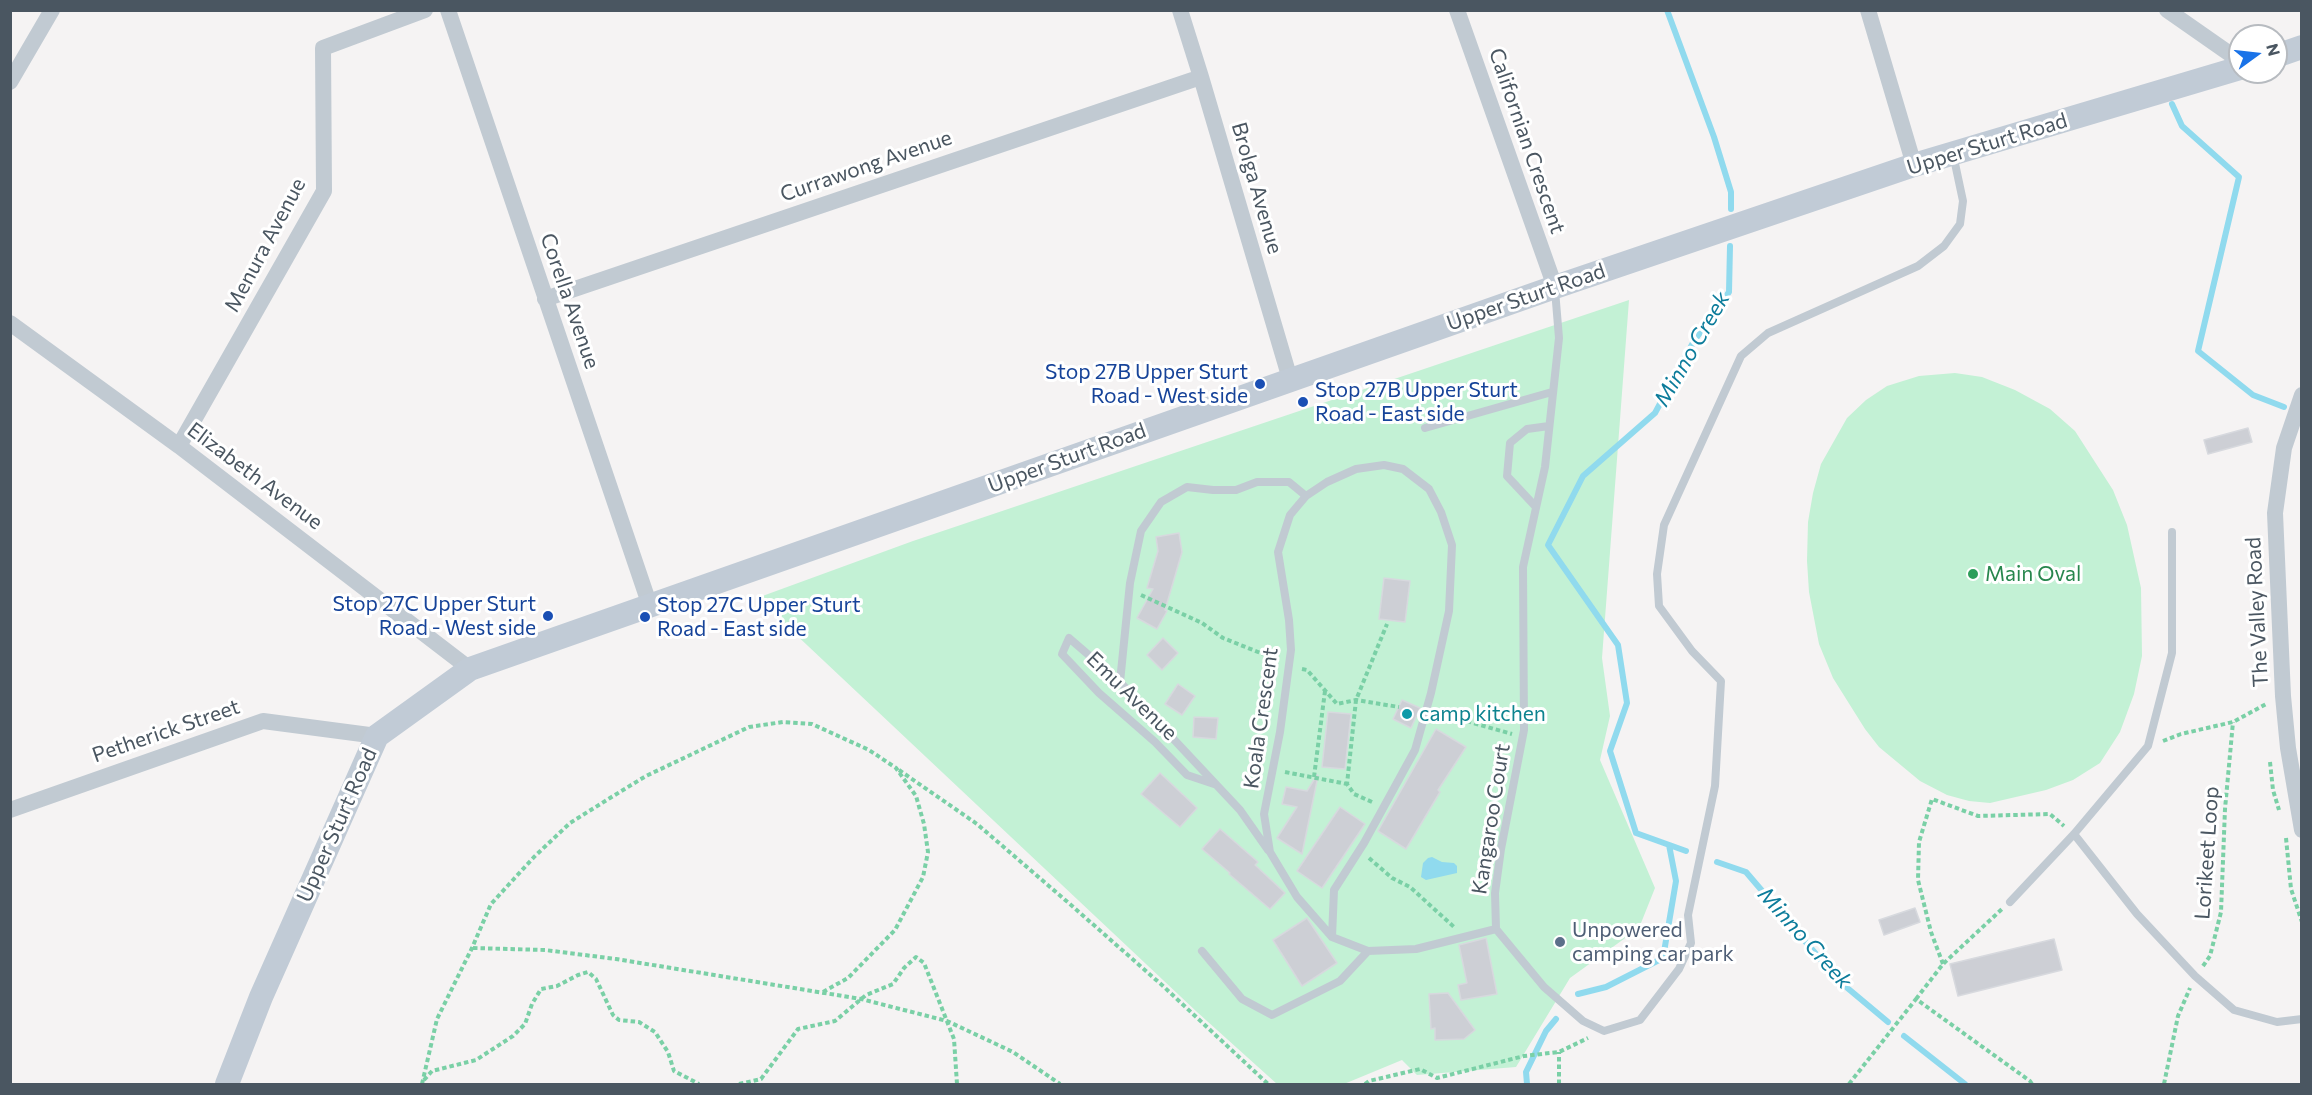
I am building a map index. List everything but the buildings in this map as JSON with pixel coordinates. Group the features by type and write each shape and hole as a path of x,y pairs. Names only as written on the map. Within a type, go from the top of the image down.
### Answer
{"main road":[{"name":"Upper Sturt Road","path":"227,1084 261,997 377,736 470,669 1290,379 1914,165 2228,72"}],"street":[{"path":"10,82 52,10"},
{"name":"Menura Avenue","path":"179,446 324,191 323,48 425,10"},
{"name":"Corella Avenue","path":"448,10 650,606"},
{"name":"Brolga Avenue","path":"1180,10 1202,77 1290,379"},
{"name":"Californian Crescent","path":"1457,10 1555,287"},
{"path":"1868,10 1914,165"},
{"path":"2167,10 2228,53"},
{"name":"Currawong Avenue","path":"545,299 1202,77"},
{"name":"Elizabeth Avenue","path":"10,323 179,446 470,669"},
{"name":"The Valley Road","path":"2301,395 2284,448 2275,513 2275,559 2283,696 2295,748 2301,830"},
{"name":"Petherick Street","path":"10,810 263,721 377,736"}],"lane":[{"path":"1332,937 1368,951 1416,949 1496,929 1544,987 1582,1021 1604,1031 1640,1020 1679,969 1691,943 1688,915 1700,869 1715,786 1721,681 1692,651 1659,606 1656,574 1664,525 1741,356 1767,333 1918,267 1944,246 1960,224 1963,201 1953,154"},
{"name":"Kangaroo Court","path":"1496,929 1495,893 1522,737 1523,567 1545,467 1559,338 1555,287"},
{"path":"1425,428 1552,392"},
{"path":"1536,507 1507,476 1510,443 1527,429 1549,426"},
{"name":"Koala Crescent","path":"1384,465 1403,469 1429,489 1441,512 1452,545 1449,611 1415,750 1360,850 1334,890 1332,937 1297,897 1270,852 1264,814 1280,732 1291,650 1289,620 1278,552 1290,515 1306,496 1327,482 1356,470 1384,465"},
{"path":"1120,682 1129,591 1141,531 1161,502 1187,487 1236,490 1257,482 1289,482 1306,496"},
{"path":"2010,902 2074,834 2148,746 2172,653 2172,532"},
{"name":"Emu Avenue","path":"1215,784 1187,775 1155,742 1100,693 1062,654 1069,638 1120,682 1240,810 1270,852"},
{"path":"2074,834 2137,914 2195,976 2234,1010 2277,1022 2301,1019"},
{"path":"1202,951 1242,999 1272,1015 1340,981 1368,951"}],"path":[{"path":"1129,591 1202,623 1223,638 1250,650 1307,670 1337,704 1356,700 1399,706"},
{"path":"1384,807 1354,794 1347,784 1356,700 1387,624"},
{"path":"1314,777 1325,691"},
{"path":"2148,746 2181,734 2233,722 2283,696"},
{"path":"1426,709 1522,737"},
{"path":"423,1082 437,1019 491,904 534,857 570,823 646,776 749,727 783,722 812,724 869,750 976,824 1162,986 1268,1084"},
{"name":"Lorikeet Loop","path":"2164,1084 2178,1016 2195,976 2210,956 2221,912 2225,809 2233,722"},
{"path":"821,993 848,978 895,930 923,877 928,852 924,824 916,796 896,768"},
{"path":"1273,770 1347,784"},
{"path":"1943,964 1931,932 1918,880 1919,842 1932,799 1978,816 2050,814 2074,834"},
{"path":"1360,850 1392,878 1410,887 1463,937"},
{"path":"1849,1084 1943,964 2010,902"},
{"path":"472,948 545,950 616,959 861,999 947,1021 1013,1052 1060,1084"},
{"path":"739,1084 761,1079 798,1029 835,1021 866,995 893,984 904,968 916,957 924,963 954,1039 957,1084"},
{"path":"423,1082 432,1071 476,1060 513,1036 525,1024 532,1004 541,989 557,986 588,972 596,979 613,1015 619,1020 639,1022 655,1032 668,1052 674,1071 699,1084"},
{"path":"1916,999 2032,1084"},
{"path":"1365,1084 1369,1081 1420,1069 1437,1078 1524,1056 1559,1052 1604,1031"},
{"path":"1559,1052 1559,1084"}],"green space":[{"path":"1629,300 1602,658 1610,716 1600,760 1655,888 1639,928 1570,978 1516,1067 1417,1075 1402,1060 1344,1084 1277,1084 1197,1012 757,598 913,541"},
{"name":"Main Oval","path":"1955,373 1982,377 2015,390 2050,409 2075,431 2113,490 2127,525 2141,588 2142,656 2134,694 2120,732 2100,763 2073,780 2046,790 1990,803 1969,801 1947,795 1920,781 1879,747 1833,678 1819,644 1809,592 1808,522 1813,493 1821,464 1847,418 1866,400 1887,386 1919,376"}],"water":[{"path":"1432,857 1442,862 1454,863 1457,866 1457,873 1426,880 1421,877 1423,863"}],"waterway":[{"name":"Minno Creek","path":"1667,10 1714,137 1731,192 1731,209"},
{"path":"2172,104 2182,126 2239,177 2198,351 2253,395 2284,407"},
{"name":"Minno Creek","path":"1686,851 1636,833 1610,751 1627,703 1618,645 1548,545 1583,476 1655,413 1694,341 1729,292 1730,246"},
{"path":"1578,994 1606,987 1663,958 1676,881 1669,845"},
{"name":"Minno Creek","path":"1717,862 1746,872 1839,981 1888,1022"},
{"path":"1527,1084 1526,1072 1546,1031 1556,1019"},
{"name":"Minno Creek","path":"1904,1036 1965,1084"}],"place":[{"name":"Stop 27B Upper Sturt Road - West side","path":"1260,384"},
{"name":"Stop 27B Upper Sturt Road - East side","path":"1303,402"},
{"name":"Main Oval","path":"1973,574"},
{"name":"Stop 27C Upper Sturt Road - West side","path":"548,616"},
{"name":"Stop 27C Upper Sturt Road - East side","path":"645,617"},
{"name":"camp kitchen","path":"1407,714"},
{"name":"Unpowered camping car park","path":"1560,942"}]}
